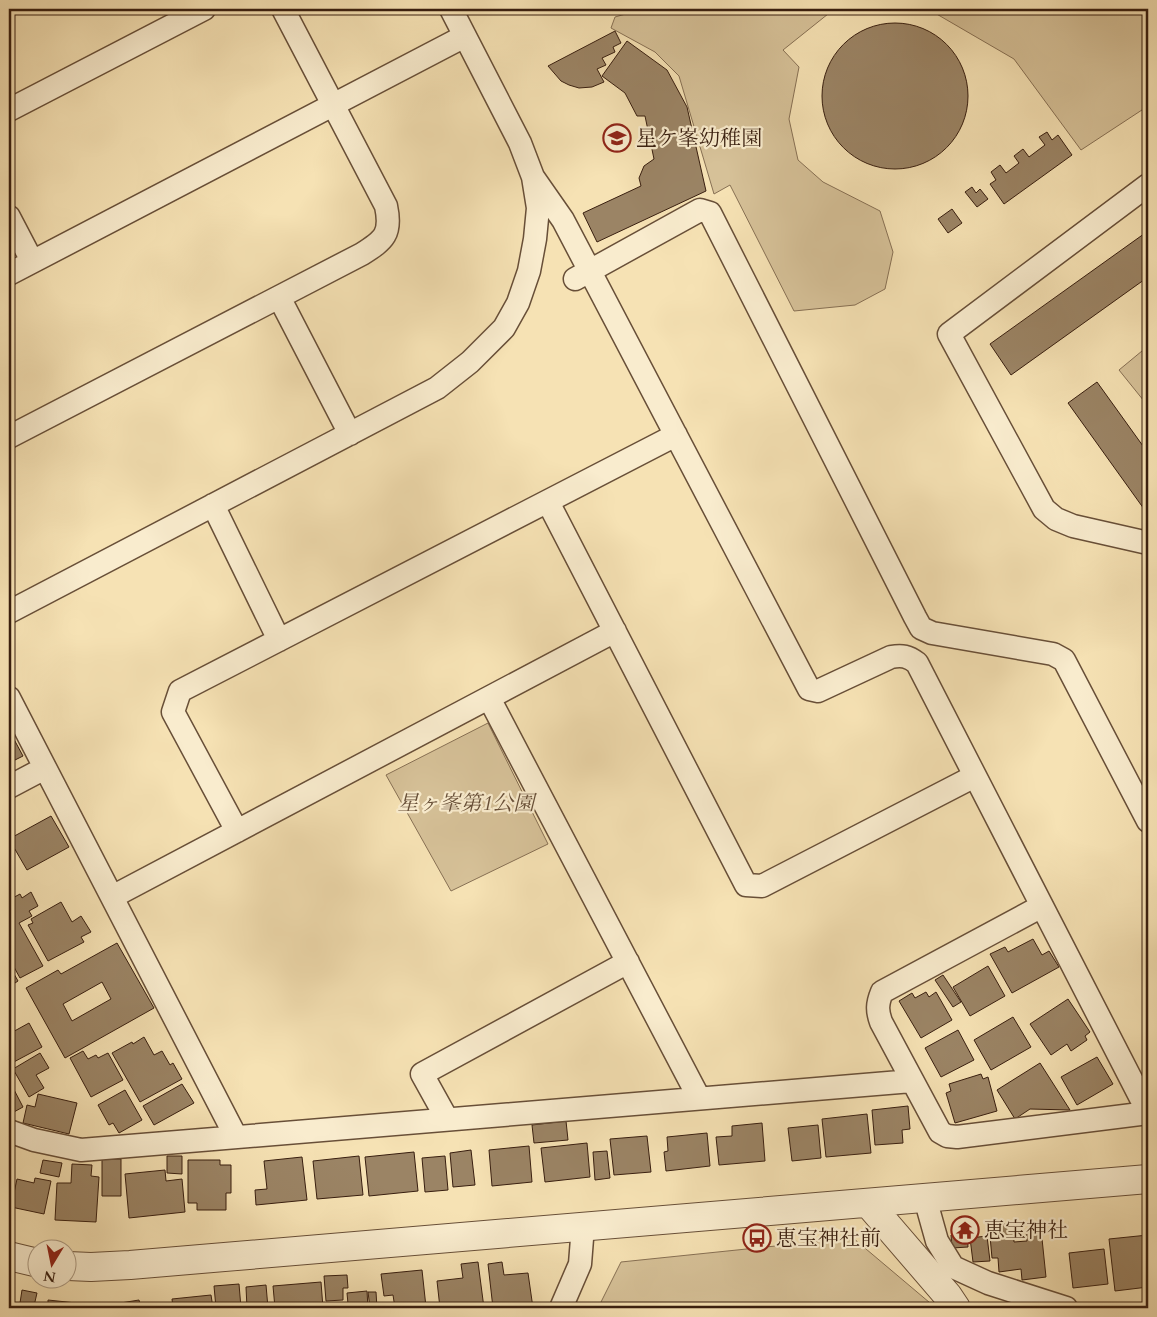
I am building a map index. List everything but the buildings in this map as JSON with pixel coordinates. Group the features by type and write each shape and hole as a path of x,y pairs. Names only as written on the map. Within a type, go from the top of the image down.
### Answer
{"street":[{"path":"9,110 204,9"},
{"path":"9,437 362,254 378,244 386,234 389,220 386,206 283,9"},
{"path":"9,612 436,388 470,362 504,328 518,303 529,270 538,208 533,178 520,143 451,9"},
{"path":"9,274 465,36"},
{"path":"533,178 563,220 583,275 676,435 809,689 818,691 891,657 900,655 909,657 917,664 1042,906 1148,1113 957,1137 947,1136 940,1132 881,1022 877,1011 882,992 1042,906"},
{"path":"1148,185 949,334 1044,508 1056,519 1073,526 1148,543"},
{"path":"583,275 700,210 710,213 921,628 932,633 1053,654 1064,660 1148,821"},
{"path":"9,217 32,261"},
{"path":"279,297 350,434"},
{"path":"237,831 173,712 180,691 676,435"},
{"path":"548,502 746,885 762,886 975,776"},
{"path":"213,505 280,640"},
{"path":"112,897 615,631"},
{"path":"9,698 236,1137"},
{"path":"489,698 699,1098"},
{"path":"9,787 45,768"},
{"path":"447,1119 422,1074 628,962"},
{"path":"9,1131 34,1140 80,1150 912,1080"},
{"path":"78,1266 140,1264 1148,1179"},
{"path":"925,1198 937,1241 953,1267 988,1283 1066,1308"},
{"path":"868,1203 948,1296 956,1308"},
{"path":"560,1308 580,1264 583,1226"},
{"path":"9,1256 28,1261"}],"green space":[{"path":"643,9 843,9 828,14 783,50 799,67 789,119 798,160 823,182 880,211 893,252 885,289 855,305 794,311 730,185 714,194 679,76 655,52 611,28 615,17"},
{"path":"928,9 1148,9 1148,106 1081,150 1014,59"},
{"path":"1148,346 1148,406 1119,370"},
{"name":"星ヶ峯第1公園","path":"488,723 548,844 451,891 386,775"},
{"path":"853,1238 936,1308 598,1308 621,1262"}],"place":[{"name":"星ケ峯幼稚園","path":"617,138"},
{"name":"恵宝神社","path":"965,1230"},
{"name":"恵宝神社前","path":"757,1238"}]}
